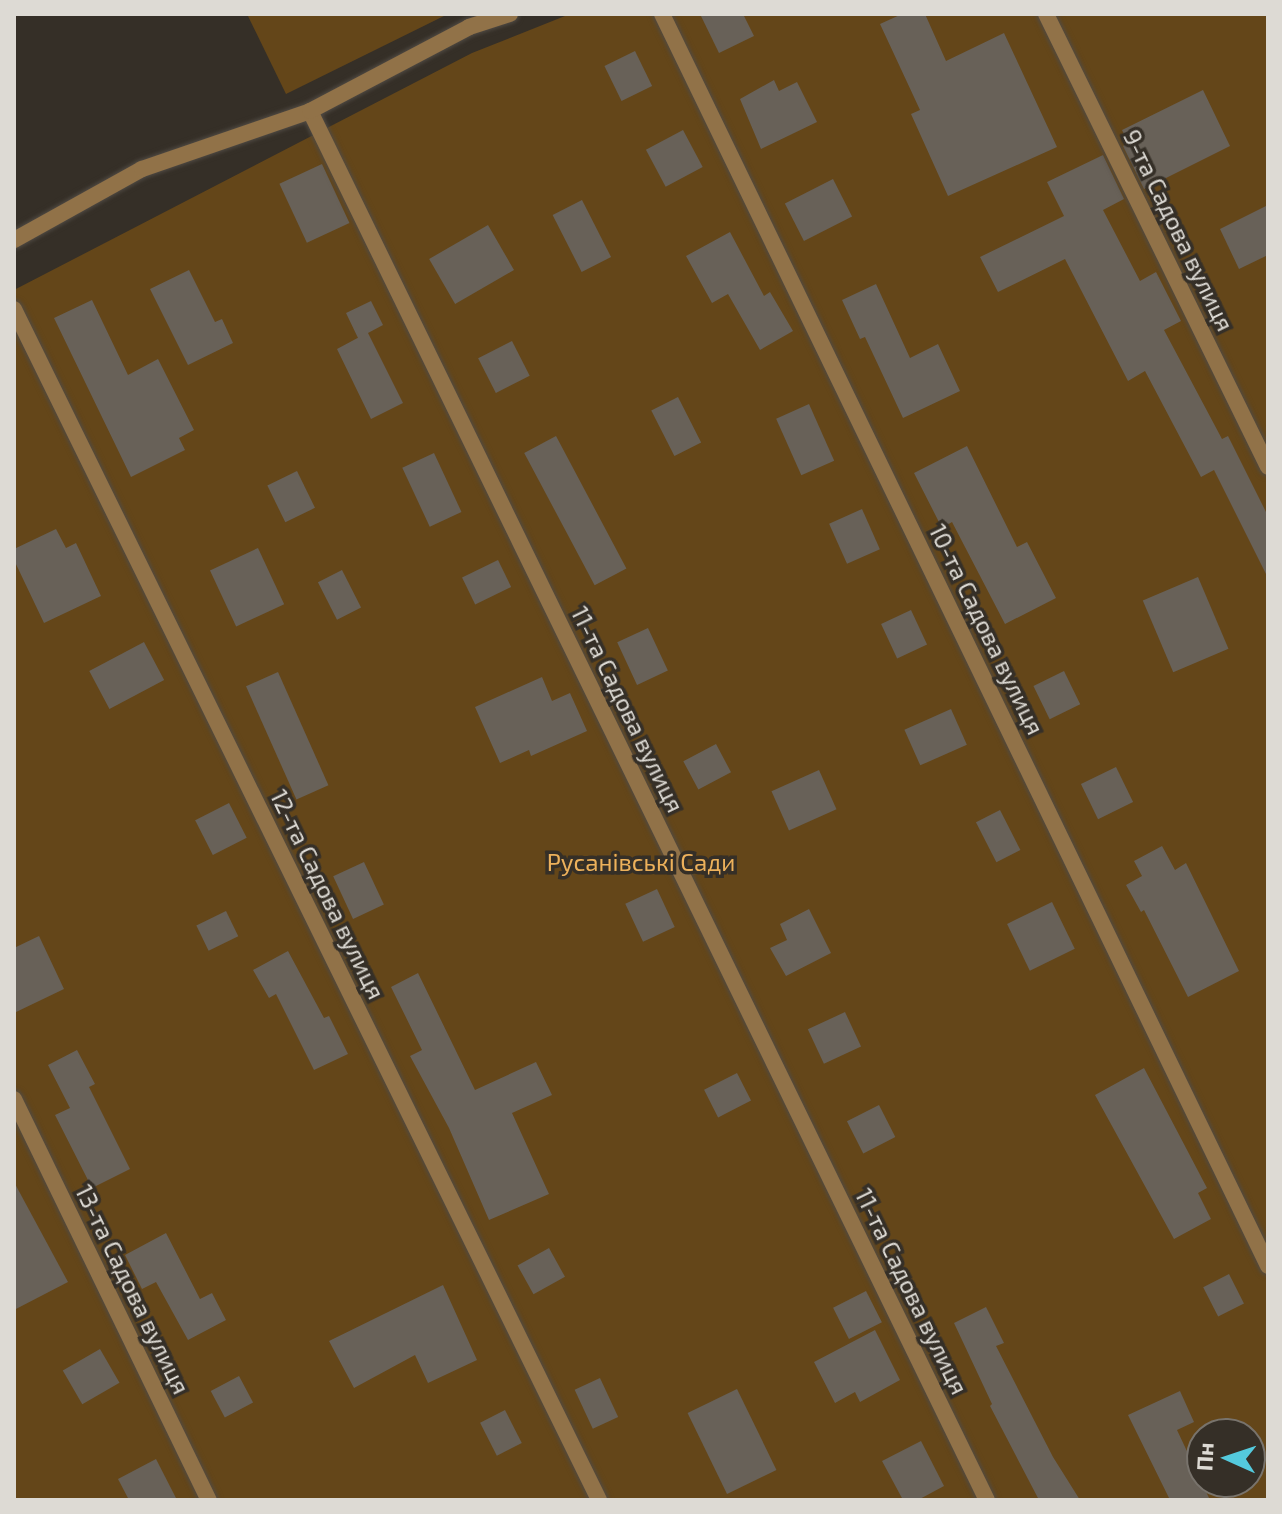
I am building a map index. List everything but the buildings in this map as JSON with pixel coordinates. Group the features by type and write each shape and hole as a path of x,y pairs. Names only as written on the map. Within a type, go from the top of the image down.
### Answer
{"street":[{"path":"14,240 142,169 310,111 469,27 510,14"},
{"name":"10-та Садова вулиця","path":"662,14 1268,1266"},
{"name":"9-та Садова вулиця","path":"1046,14 1268,467"},
{"name":"11-та Садова вулиця","path":"310,111 987,1500"},
{"name":"12-та Садова вулиця","path":"14,309 599,1500"},
{"name":"13-та Садова вулиця","path":"14,1099 209,1500"}],"green space":[{"path":"247,14 448,14 286,94"},
{"name":"Русанівські Сади","path":"570,14 1268,14 1268,1500 14,1500 14,290 472,53"}]}
